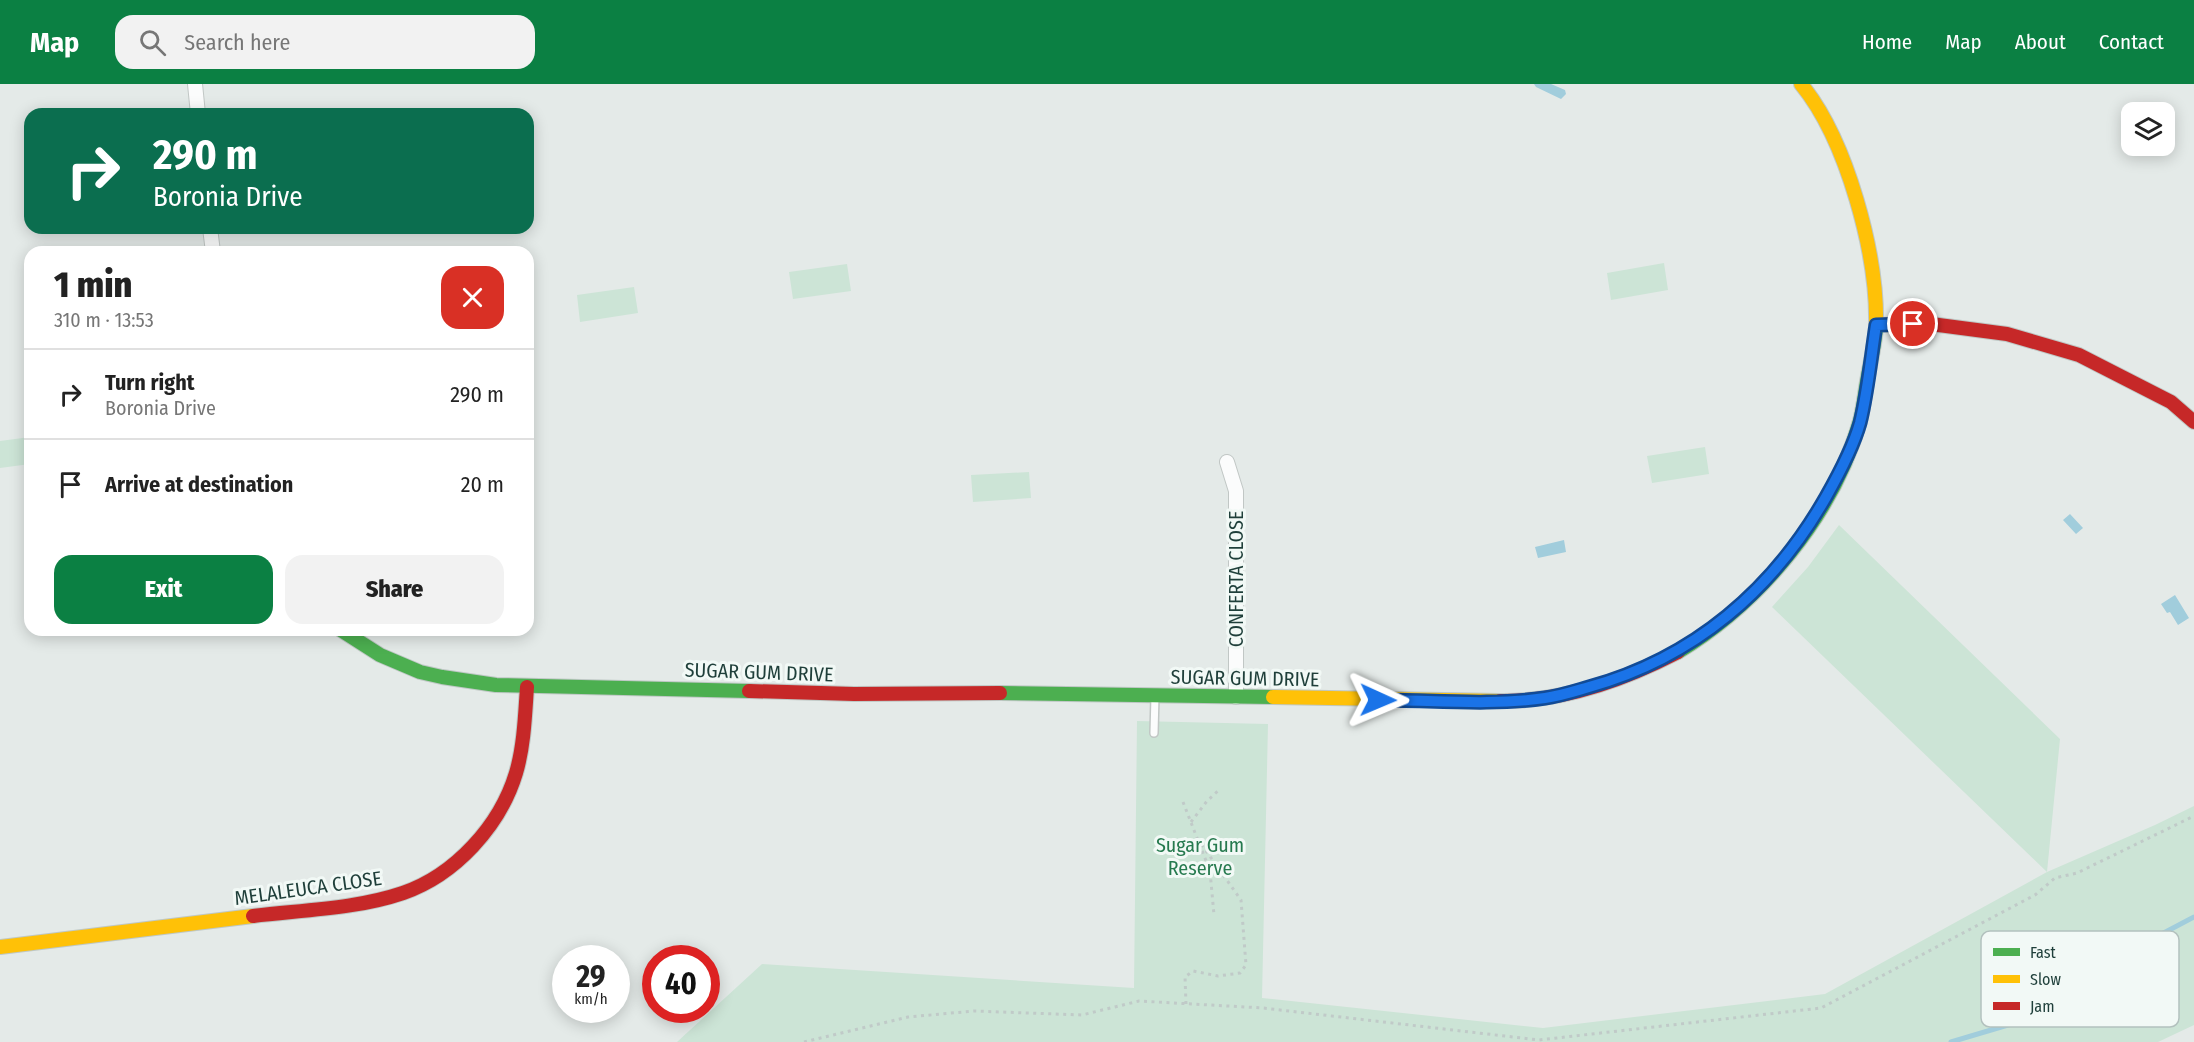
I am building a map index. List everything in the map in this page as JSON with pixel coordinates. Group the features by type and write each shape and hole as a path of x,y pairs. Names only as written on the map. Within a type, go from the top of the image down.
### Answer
{"street":[{"path":"195,84 197,108"},
{"name":"SUGAR GUM DRIVE","path":"350,636 380,655 420,672 467,682 527,687 644,687 854,694 969,693 1516,701 1548,698 1613,680 1659,661 1697,639 1731,613 1778,569 1810,526 1839,476 1860,424 1876,325 1870,255 1857,195 1833,138 1801,84"},
{"path":"1876,325 1931,324 2007,334 2079,355 2171,402 2194,422"},
{"name":"CONFERTA CLOSE","path":"1227,462 1236,491 1236,697"},
{"name":"MELALEUCA CLOSE","path":"0,947 356,904 381,899 419,886 456,862 488,827 502,805 513,783 521,754 527,687"}],"lane":[{"path":"1154,733 1155,696"}],"path":[{"path":"1191,822 1219,790"},
{"path":"1183,802 1210,871 1214,893 1214,915"},
{"path":"804,1042 919,1016 974,1011 1082,1015 1139,1001 1263,1008 1539,1040 1821,1008 2035,895 2055,878 2077,873 2194,816"},
{"path":"1186,1004 1185,977 1193,971 1218,976 1240,974 1246,965 1241,900 1199,841"}],"green space":[{"path":"1664,263 1668,290 1611,300 1607,273"},
{"path":"847,264 851,291 793,299 789,272"},
{"path":"634,287 638,313 580,322 577,295"},
{"path":"24,438 24,465 0,468 0,441"},
{"path":"1705,447 1709,474 1652,483 1647,456"},
{"path":"1029,472 1031,498 973,502 971,475"},
{"path":"1839,525 2060,739 2047,872 1772,607 1808,567"},
{"name":"Sugar Gum Reserve","path":"1137,721 1268,724 1262,998 1543,1028 1825,994 2047,872 2194,806 2194,1025 2158,1042 677,1042 698,1023 720,1023 720,1003 762,964 1134,988"}],"water":[{"path":"1534,84 1551,84 1565,90 1566,94 1561,99"},
{"path":"2070,514 2083,528 2076,534 2063,520"},
{"path":"1564,540 1566,552 1538,558 1535,547"},
{"path":"2175,595 2189,618 2178,625 2170,612 2167,613 2161,604"}],"waterway":[{"path":"2167,931 2194,917"},
{"path":"1951,1042 2001,1027"}],"traffic: fast":[{"path":"1678,652 1709,632 1765,582 1790,553 1832,490 1848,456 1863,410 1876,327"},
{"path":"350,636 380,655 420,672 496,685 749,691"},
{"path":"1000,693 1273,697"}],"traffic: slow":[{"path":"1801,84 1818,108 1832,135 1856,200 1872,267 1876,327"},
{"path":"1273,697 1500,701"},
{"path":"0,947 253,916"}],"traffic: jam":[{"path":"1876,325 1931,324 2007,334 2079,355 2171,402 2194,422"},
{"path":"1500,701 1546,698 1592,687 1636,672 1678,652"},
{"path":"253,916 367,903 422,885 457,861 487,830 509,793 521,752 527,687"},
{"path":"749,691 854,694 1000,693"}],"route":[{"path":"1378,700 1516,701 1548,698 1613,680 1659,661 1697,639 1731,613 1778,569 1810,526 1839,476 1860,424 1876,325 1913,324"}]}
